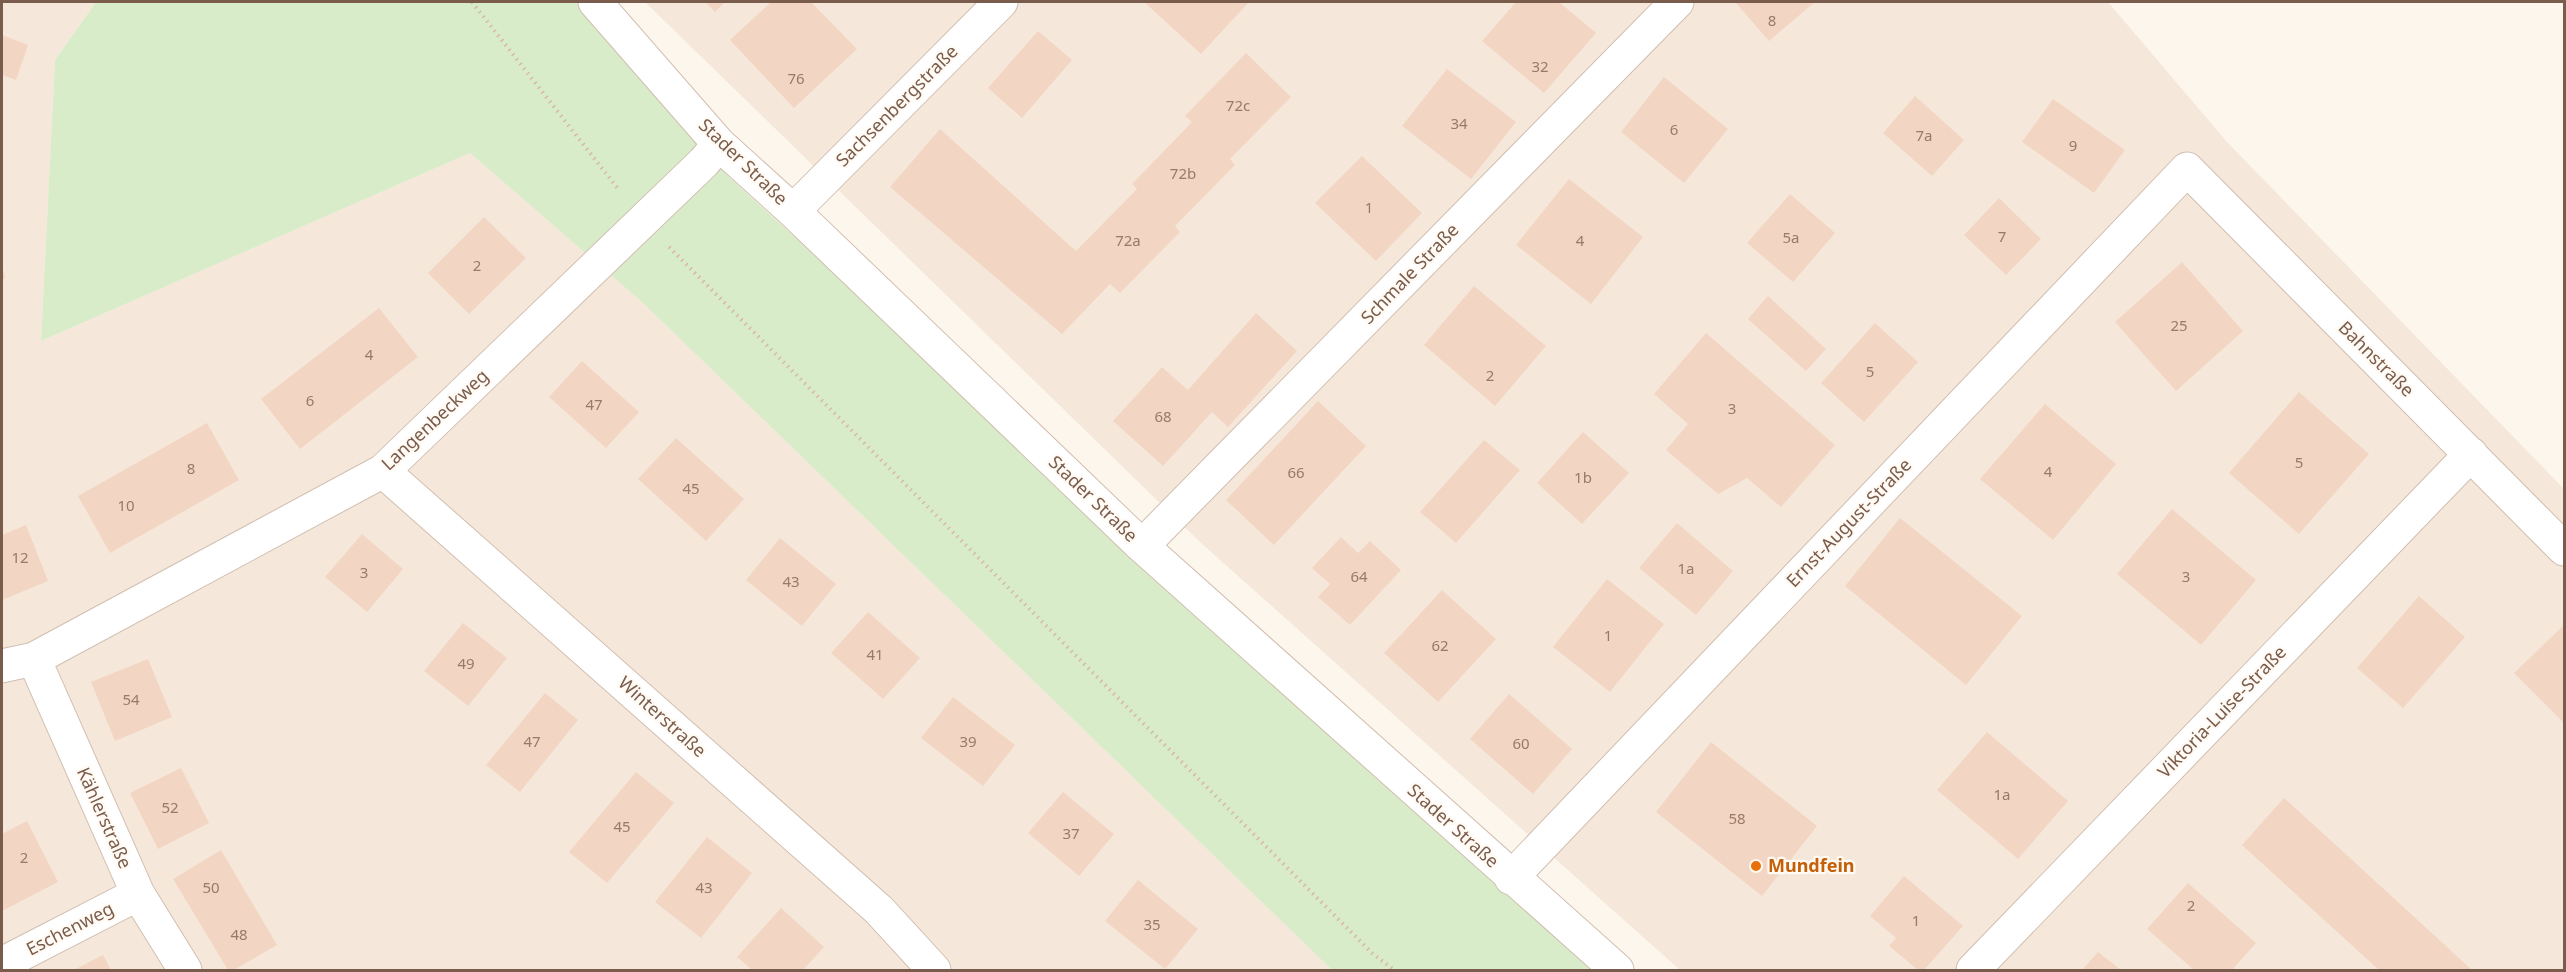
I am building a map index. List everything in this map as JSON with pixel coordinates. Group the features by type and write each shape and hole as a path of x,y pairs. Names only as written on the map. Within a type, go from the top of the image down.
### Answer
{"street":[{"name":"Stader Straße","path":"595,2 719,144 794,211 1142,546 1511,878 1617,970"},
{"name":"Sachsenbergstraße","path":"794,211 1001,2"},
{"name":"Schmale Straße","path":"1142,546 1677,2"},
{"name":"Langenbeckweg","path":"2,666 34,659 383,471 705,162 719,144"},
{"name":"Bahnstraße","path":"2187,169 2565,549"},
{"name":"Ernst-August-Straße","path":"1511,878 2187,169"},
{"name":"Viktoria-Luise-Straße","path":"1973,970 2471,454"},
{"name":"Winterstraße","path":"383,471 879,910 934,970"},
{"name":"Kählerstraße","path":"34,659 138,894 185,970"},
{"name":"Eschenweg","path":"2,964 138,894"}],"path":[{"path":"471,2 642,220 1372,953 1394,970"}],"shaded area":[{"path":"2,2 96,2 55,60 41,341 470,153 643,303 1332,970 2,970"},
{"path":"645,2 2108,2 2227,142 2564,489 2564,970 1680,970 1201,543"}],"green space":[{"path":"96,2 577,2 729,177 1595,970 1332,970 643,303 470,153 41,341 55,60"}],"building":[{"path":"705,2 725,2 715,12"},
{"path":"771,2 811,2 857,49 794,108 730,40"},
{"path":"1144,2 1247,2 1248,3 1201,54"},
{"path":"1516,2 1559,2 1596,33 1544,93 1482,41"},
{"path":"1735,2 1815,2 1769,41"},
{"path":"1038,31 1072,60 1022,118 988,88"},
{"path":"2,35 28,45 16,80 2,75"},
{"path":"1246,53 1291,97 1230,159 1235,165 1175,226 1180,232 1120,293 1110,284 1062,334 890,187 940,129 1076,251 1137,189 1132,184 1192,122 1185,116"},
{"path":"1447,69 1516,122 1471,179 1402,126"},
{"path":"1664,77 1728,129 1684,183 1621,132"},
{"path":"1915,96 1964,140 1932,176 1883,133"},
{"path":"2053,99 2125,150 2094,193 2022,142"},
{"path":"1362,156 1422,213 1376,261 1315,203"},
{"path":"1569,179 1643,237 1591,304 1516,245"},
{"path":"1790,194 1835,233 1793,282 1747,243"},
{"path":"1999,198 2041,239 2006,275 1964,235"},
{"path":"484,217 526,258 469,314 428,273"},
{"path":"2182,262 2243,331 2176,391 2115,322"},
{"path":"1474,286 1546,346 1495,406 1424,345"},
{"path":"1768,296 1826,349 1806,371 1748,319"},
{"path":"379,308 418,357 300,449 261,399"},
{"path":"1256,313 1297,351 1228,427 1212,412 1163,466 1113,421 1162,367 1188,390"},
{"path":"1875,323 1918,362 1864,422 1821,383"},
{"path":"1706,333 1835,445 1781,507 1747,478 1718,494 1666,450 1688,424 1654,394"},
{"path":"582,361 639,412 606,448 549,397"},
{"path":"2299,392 2369,454 2299,534 2229,473"},
{"path":"1318,401 1366,446 1274,545 1226,500"},
{"path":"2045,404 2116,464 2053,540 1980,479"},
{"path":"207,423 239,480 110,553 78,496"},
{"path":"1583,432 1629,473 1582,524 1537,483"},
{"path":"676,438 744,499 706,541 638,479"},
{"path":"1484,440 1520,470 1456,543 1420,512"},
{"path":"2172,509 2256,580 2201,645 2117,574"},
{"path":"1900,518 2022,616 1966,685 1845,586"},
{"path":"1677,523 1733,571 1696,615 1639,568"},
{"path":"26,525 48,581 2,600 2,535"},
{"path":"362,534 403,569 367,612 325,577"},
{"path":"1341,537 1358,553 1370,541 1401,570 1350,625 1318,597 1330,584 1312,568"},
{"path":"780,538 836,584 802,626 746,580"},
{"path":"1607,579 1664,624 1610,692 1553,647"},
{"path":"1442,590 1496,639 1438,702 1384,653"},
{"path":"2419,596 2465,637 2403,708 2357,668"},
{"path":"868,612 920,658 883,699 831,653"},
{"path":"463,623 507,658 468,706 424,671"},
{"path":"2564,627 2564,723 2514,673"},
{"path":"148,659 172,717 115,741 91,682"},
{"path":"545,693 578,720 520,792 486,765"},
{"path":"1509,694 1572,749 1533,794 1470,739"},
{"path":"953,697 1015,745 983,786 921,738"},
{"path":"1987,732 2068,801 2018,859 1937,790"},
{"path":"1711,742 1817,826 1762,896 1656,812"},
{"path":"181,768 209,823 158,849 130,793"},
{"path":"636,772 674,803 607,883 569,852"},
{"path":"1063,792 1114,834 1079,876 1028,833"},
{"path":"2284,798 2472,970 2379,970 2242,845"},
{"path":"27,821 58,882 2,911 2,834"},
{"path":"707,837 752,873 701,938 655,902"},
{"path":"221,850 277,945 234,970 228,970 173,879"},
{"path":"1904,876 1963,926 1924,970 1918,970 1889,946 1896,938 1870,916"},
{"path":"1138,880 1198,929 1165,969 1105,921"},
{"path":"2188,883 2256,943 2232,970 2194,970 2147,929"},
{"path":"781,908 824,947 803,970 752,970 737,957"},
{"path":"2098,952 2121,970 2082,970"},
{"path":"103,955 111,970 74,970"}],"place":[{"name":"Mundfein","path":"1756,866"}]}
